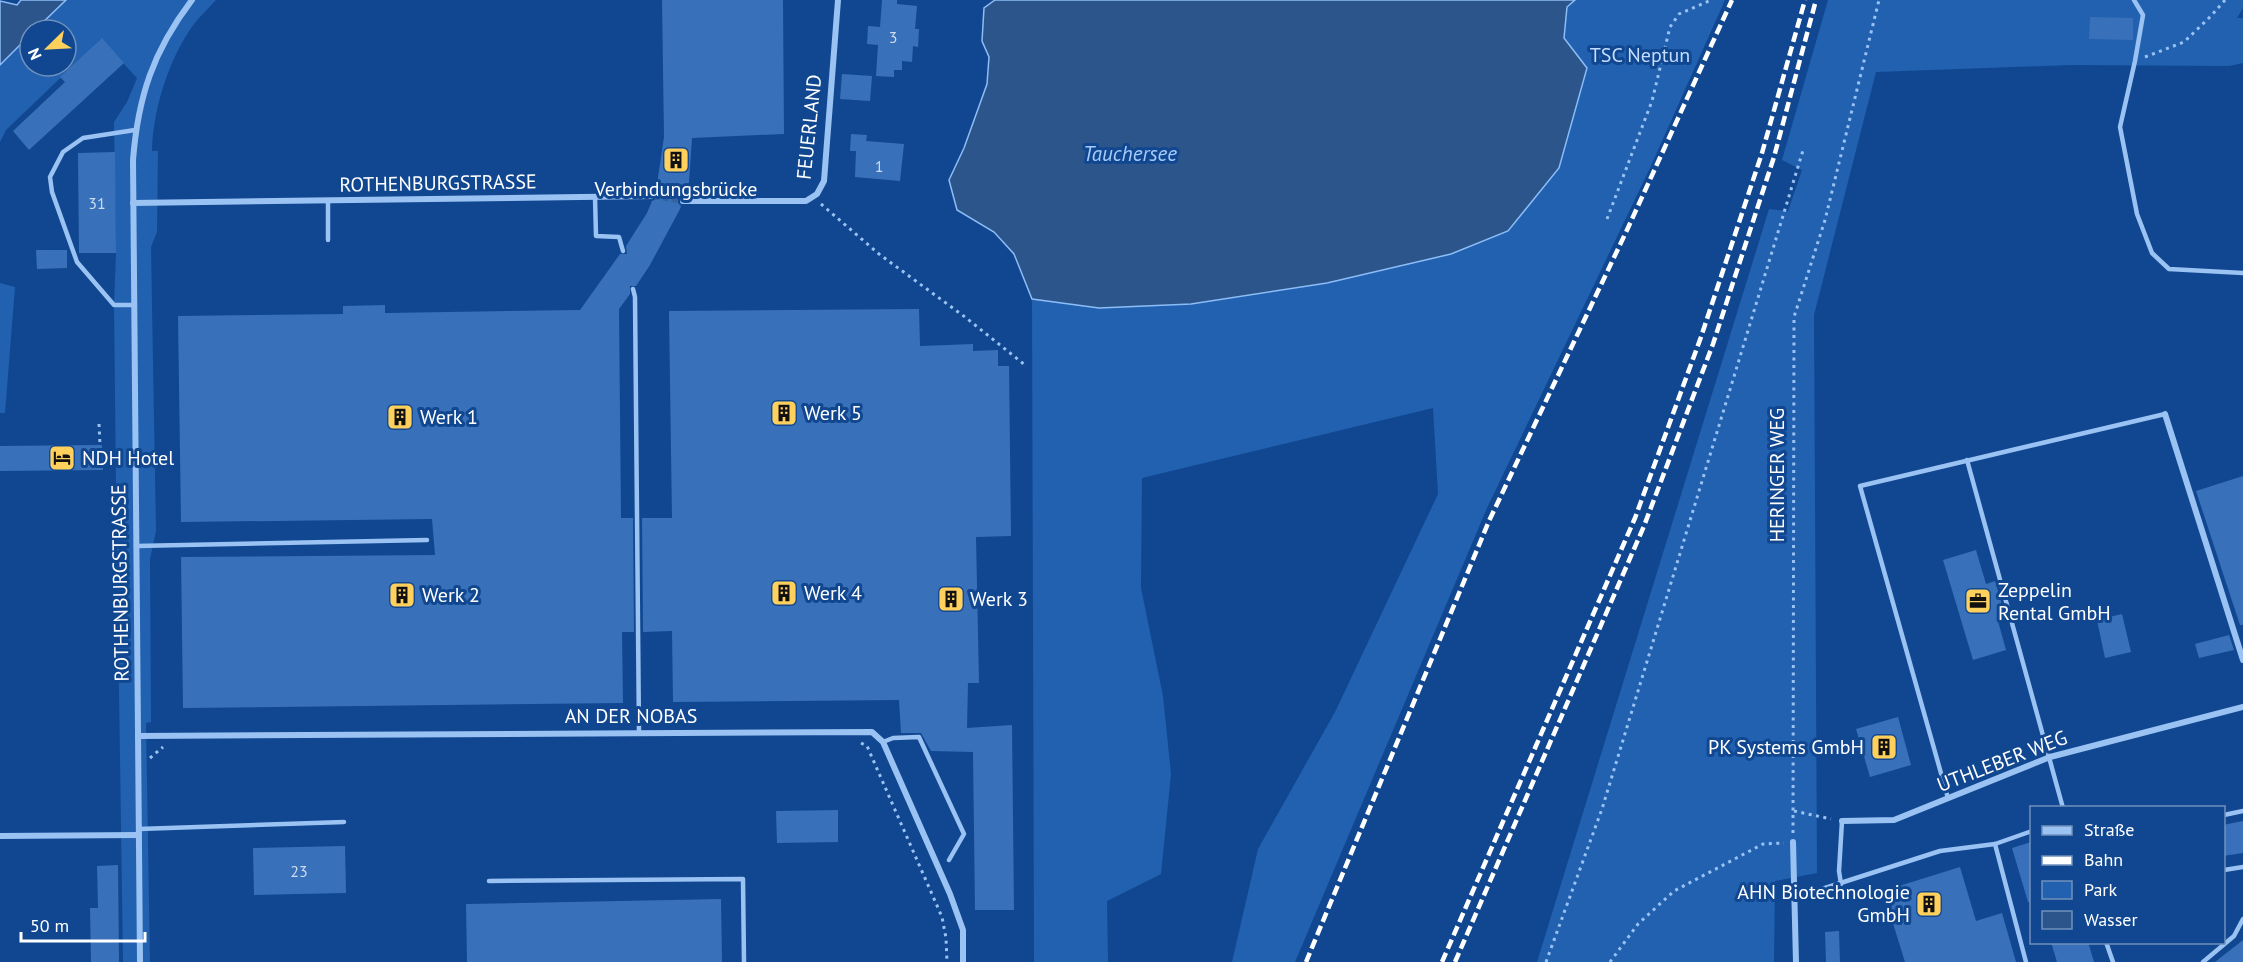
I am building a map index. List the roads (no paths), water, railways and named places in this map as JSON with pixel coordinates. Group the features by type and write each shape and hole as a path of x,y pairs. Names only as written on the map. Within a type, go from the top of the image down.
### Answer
{"street":[{"name":"ROTHENBURGSTRASSE","path":"140,962 133,203 135,130 143,92 158,54 178,18 192,0"},
{"name":"FEUERLAND","path":"683,201 806,201 817,194 824,181 838,0"},
{"name":"ROTHENBURGSTRASSE","path":"133,203 654,196"},
{"path":"2165,414 2243,660"},
{"name":"UTHLEBER WEG","path":"1842,821 1894,820 2050,757 2243,707"},
{"name":"AN DER NOBAS","path":"138,736 858,730 872,732 883,742"},
{"path":"883,742 950,894 963,930 963,962"},
{"path":"0,836 139,832"},
{"path":"1793,842 1796,962"}],"lane":[{"path":"2134,0 2144,15 2120,127 2137,214 2152,253 2169,269 2243,273"},
{"path":"134,305 114,305 77,262 52,192 50,177 63,152 83,138 135,130"},
{"path":"595,197 596,236 619,237 623,251"},
{"path":"328,200 328,240"},
{"path":"633,289 636,309 639,733"},
{"path":"1948,798 1860,486 2165,414"},
{"path":"1967,460 2063,806"},
{"path":"136,546 427,540"},
{"path":"883,742 893,738 919,737 964,834 949,860"},
{"path":"2225,815 2243,811"},
{"path":"1841,884 1839,871 1842,821"},
{"path":"139,832 344,822"},
{"path":"1794,898 1940,851 1995,844 2030,831"},
{"path":"1995,844 2026,962"},
{"path":"2225,870 2243,867"},
{"path":"489,881 743,879 744,962"},
{"path":"2225,944 2234,936 2243,919"},
{"path":"2107,944 2113,962"},
{"path":"2203,962 2224,944"}],"water":[{"path":"21,0 66,0 47,18 18,18 18,47 0,65 0,1 17,5"},
{"name":"Tauchersee","path":"995,0 1575,0 1567,7 1564,38 1587,68 1559,168 1508,231 1451,254 1327,283 1191,304 1099,308 1032,299 1014,254 994,232 957,210 949,180 964,148 987,84 989,57 982,41 984,8"}],"tunnel":[{"path":"654,196 683,201"}],"railway":[{"path":"1306,962 1489,521 1627,230 1732,0"},
{"path":"1442,962 1635,518 1701,337 1762,153 1805,0"},
{"path":"1455,962 1644,526 1713,344 1774,157 1816,0"}],"place":[{"name":"Verbindungsbrücke","path":"676,160"},
{"name":"Werk 5","path":"784,413"},
{"name":"Werk 1","path":"400,417"},
{"name":"NDH Hotel","path":"62,458"},
{"name":"Werk 4","path":"784,593"},
{"name":"Werk 2","path":"402,595"},
{"name":"Werk 3","path":"951,599"},
{"name":"Zeppelin Rental GmbH","path":"1978,601"},
{"name":"PK Systems GmbH","path":"1884,747"},
{"name":"AHN Biotechnologie GmbH","path":"1929,904"}],"park label":[{"name":"TSC Neptun","path":"1640,55"}]}
